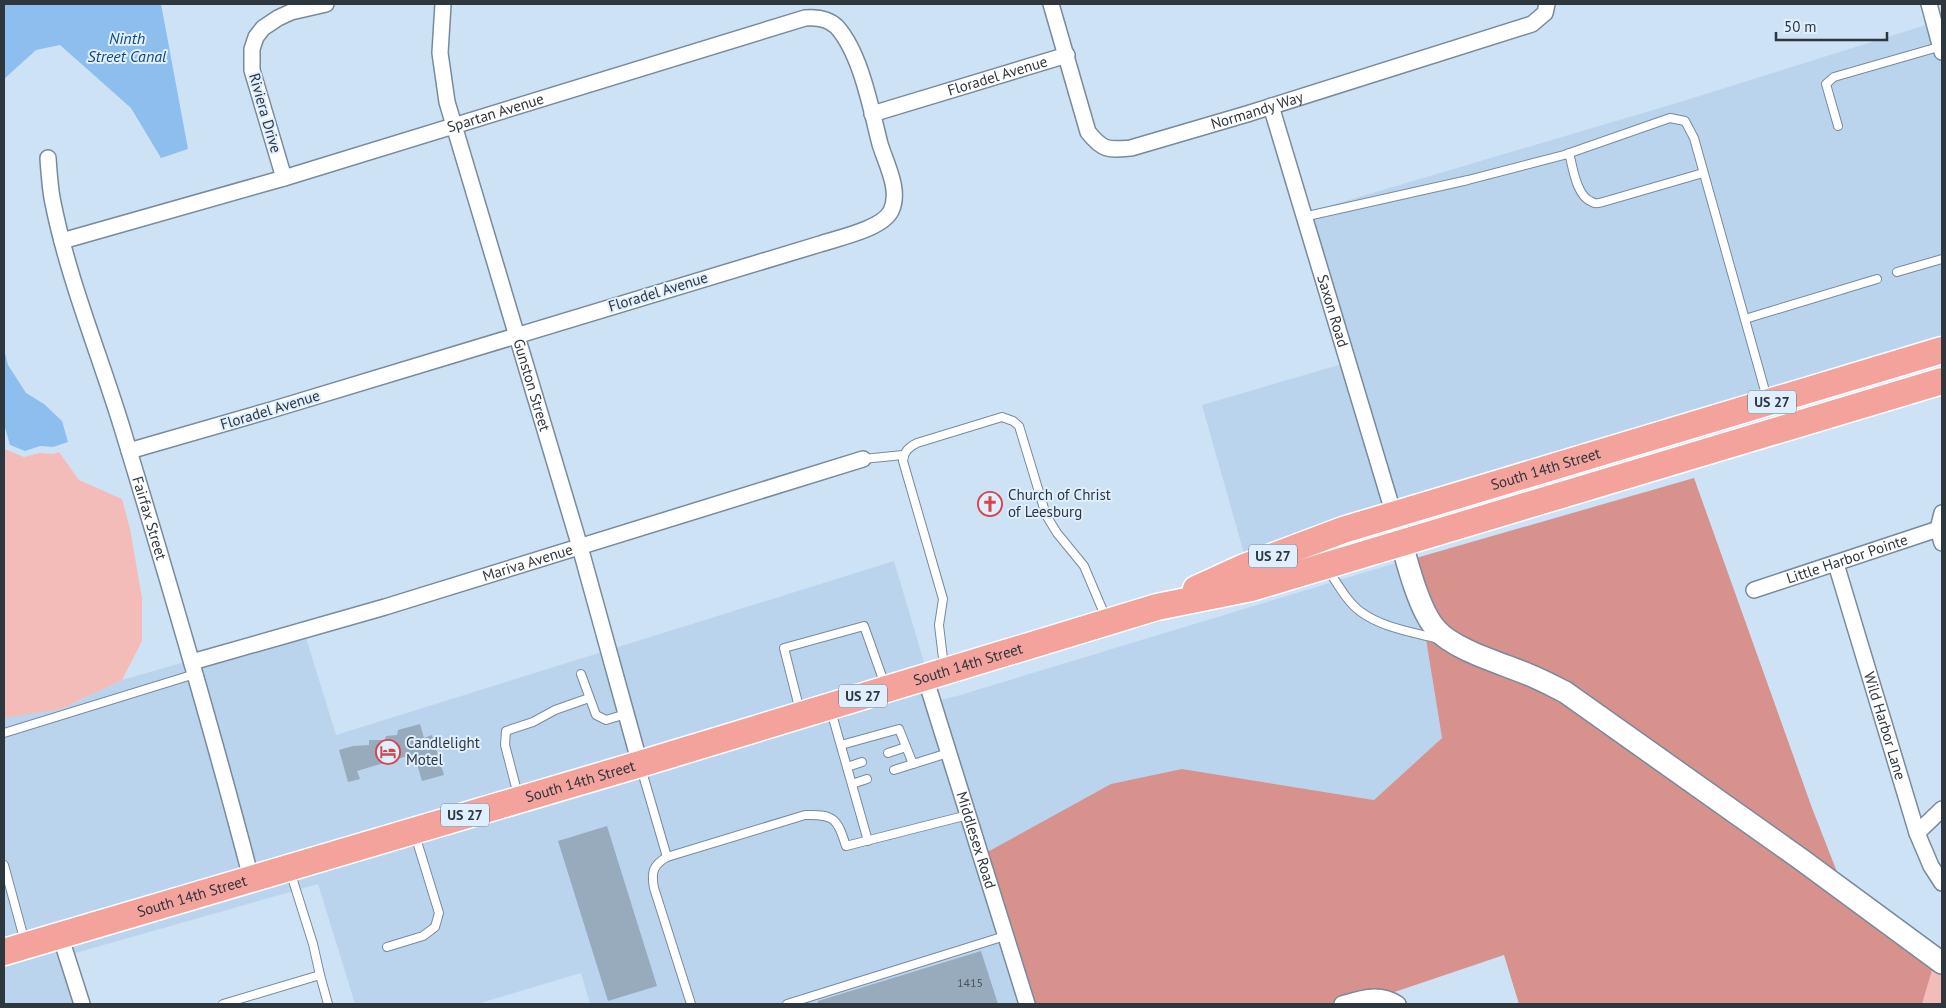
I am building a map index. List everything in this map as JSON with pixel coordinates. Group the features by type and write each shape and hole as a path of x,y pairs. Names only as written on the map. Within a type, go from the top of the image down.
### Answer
{"highway":[{"name":"South 14th Street","path":"1157,607 1242,568 1343,530 1942,350"},
{"name":"South 14th Street","path":"15,949 640,764 1157,607 1251,588 1942,381"}],"street":[{"name":"Riviera Drive","path":"284,178 252,70 252,49 256,37 263,28 278,18 291,12 326,4"},
{"name":"Gunston Street","path":"443,4 440,26 441,63 447,102 580,547 640,764"},
{"name":"Normandy Way","path":"1051,4 1088,132 1097,143 1106,149 1131,148 1532,24 1545,14 1547,4"},
{"path":"1928,4 1942,48"},
{"name":"Spartan Avenue","path":"62,241 284,178 796,21 816,17 827,20 835,25 846,39 865,87 872,114"},
{"name":"Floradel Avenue","path":"129,451 820,244 873,226 891,211 894,198 890,171 872,114 1067,55"},
{"name":"Saxon Road","path":"1271,106 1394,515"},
{"name":"Fairfax Street","path":"48,158 53,202 62,241 129,451 252,878"},
{"name":"Mariva Avenue","path":"193,668 863,459"},
{"path":"1940,536 1942,513"},
{"path":"1394,515 1421,603 1428,619 1436,630 1452,643 1529,674 1565,692 1802,860 1942,963"},
{"name":"Little Harbor Pointe","path":"1754,590 1836,564 1940,536"},
{"name":"Wild Harbor Lane","path":"1836,564 1917,832 1931,866 1942,882"},
{"name":"Middlesex Road","path":"935,674 948,753 1027,1004"},
{"path":"1917,832 1942,809"},
{"path":"60,935 82,1004"},
{"path":"1342,1004 1374,996 1384,997 1394,1002"}],"lane":[{"path":"1838,126 1826,84 1834,77 1942,48"},
{"path":"1303,217 1468,180 1569,153 1670,118 1686,121 1694,138 1769,403"},
{"path":"1569,153 1584,197 1593,203 1603,202 1703,173"},
{"path":"1897,272 1942,259"},
{"path":"1745,318 1877,279"},
{"path":"935,674 939,626 944,599 903,461 904,455 910,446 916,443 1002,417 1013,421 1019,426 1046,515 1057,533 1084,566 1108,622"},
{"path":"863,459 904,455"},
{"path":"1325,566 1348,599 1361,612 1383,624 1452,643"},
{"path":"801,715 784,648 864,626 886,689"},
{"path":"4,733 193,668"},
{"path":"581,674 596,715 601,718 611,719 626,714"},
{"path":"520,799 505,745 506,731 533,722 554,710 589,698"},
{"path":"830,706 868,841"},
{"path":"841,745 899,729 913,764"},
{"path":"888,753 906,747"},
{"path":"894,770 948,753"},
{"path":"847,767 862,762"},
{"path":"640,764 667,857"},
{"path":"852,784 867,779"},
{"path":"691,1004 652,876 654,867 659,861 805,815 825,814 834,820 846,846 968,816"},
{"path":"388,947 423,936 435,927 439,913 413,830"},
{"path":"4,864 15,949"},
{"path":"289,867 313,944 328,1004"},
{"path":"787,1004 1005,936"},
{"path":"223,1004 320,974"}],"shaded area":[{"path":"1942,20 1942,340 1245,557 1202,405 1349,362 1305,213 1680,102"},
{"path":"4,449 24,457 40,453 53,454 59,452 79,480 122,499 130,529 142,598 142,641 122,680 61,709 4,718"},
{"path":"1694,478 1812,808 1839,877 1457,636 1443,625 1429,600 1416,558"},
{"path":"894,561 926,669 4,944 4,717 61,709 122,680 303,628 336,735"},
{"path":"1399,562 1424,627 1442,738 1374,800 1182,769 1026,1004 590,1004 581,973 477,1004 355,1004 318,884 65,956 79,1004 4,1004 4,960 931,683 936,701 957,696"},
{"path":"1424,627 1442,645 1441,647 1560,698 1933,967 1922,1004 1519,1004 1504,955 1359,1004 1026,1004 982,855 1111,784 1182,769 1374,800 1442,738"},
{"path":"1933,967 1942,974 1942,1004 1922,1004"}],"water":[{"name":"Ninth Street Canal","path":"4,4 161,4 188,149 161,158 131,108 60,45 36,50 4,79"},
{"path":"4,349 8,365 26,393 44,404 62,421 68,442 53,447 40,446 25,451 10,445 4,424"}],"building":[{"name":"Candlelight Motel","path":"420,724 424,738 432,735 444,775 422,781 414,754 357,771 360,779 348,782 339,750 353,746 369,745 369,740 385,740 386,736 397,735 398,730"},
{"path":"607,826 657,986 608,1001 558,841"},
{"path":"981,951 998,1004 818,1004 818,1001"}],"place":[{"name":"Church of Christ of Leesburg","path":"990,504"},
{"name":"Candlelight Motel","path":"388,752"}]}
